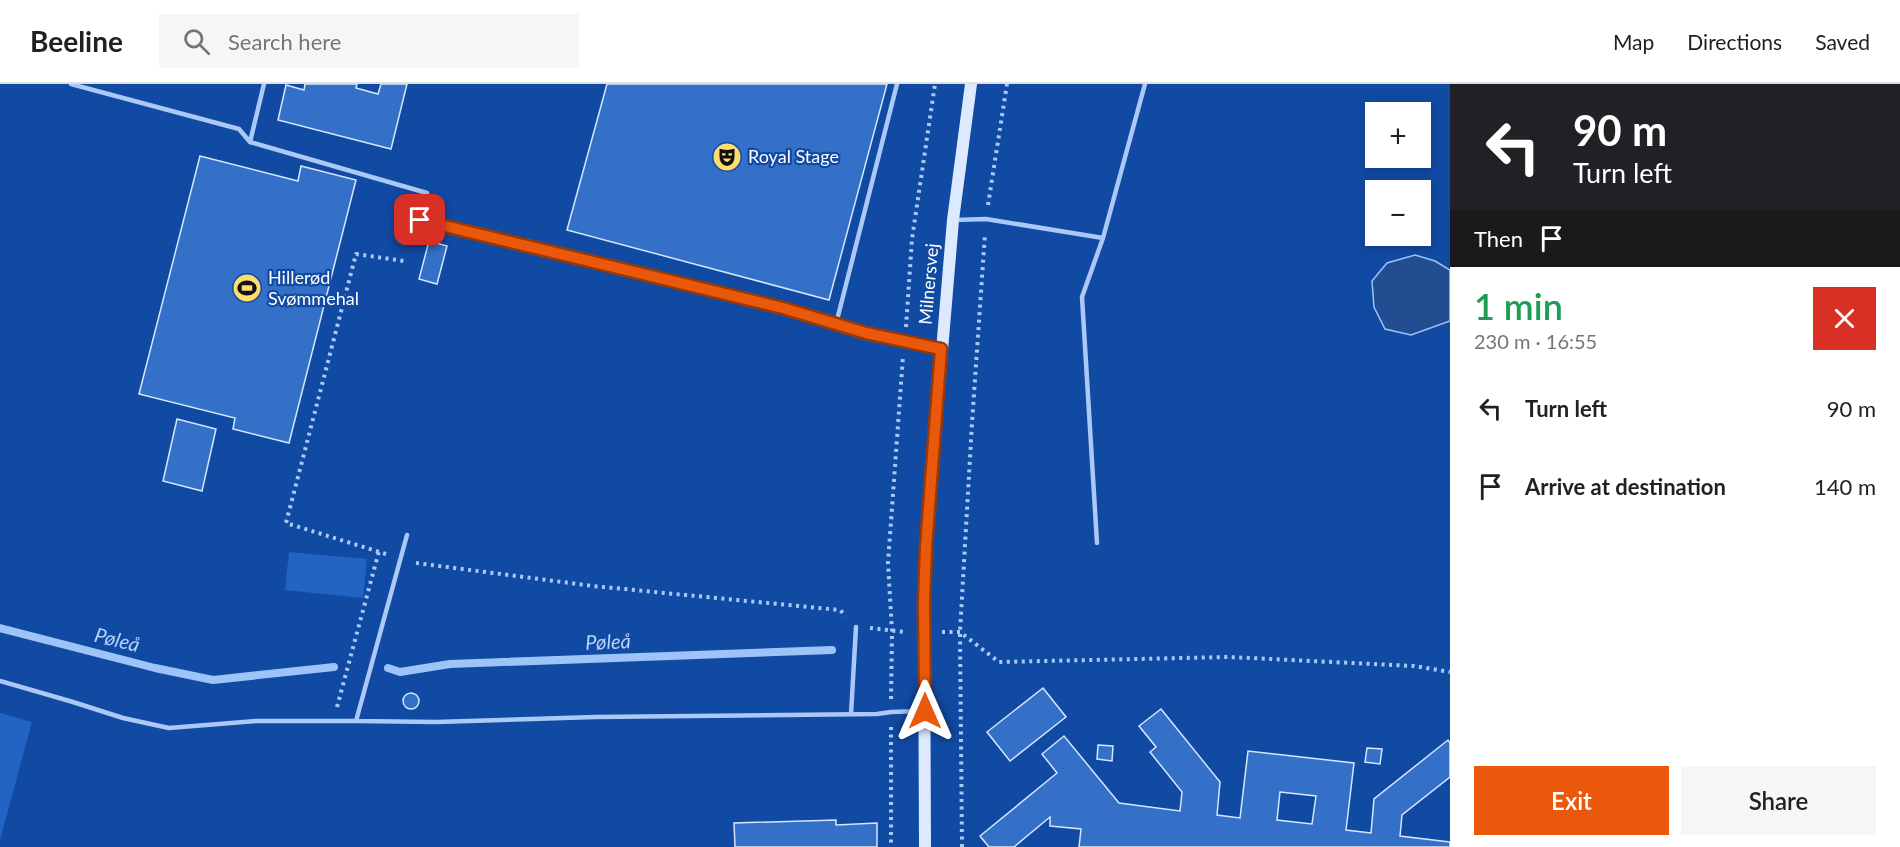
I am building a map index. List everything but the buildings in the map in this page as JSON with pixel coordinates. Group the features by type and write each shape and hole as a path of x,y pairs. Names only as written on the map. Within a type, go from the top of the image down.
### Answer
{"street":[{"name":"Milnersvej","path":"925,847 924,601 926,549 953,220 971,84"}],"lane":[{"path":"71,84 239,129 250,142 427,193"},
{"path":"250,142 264,84"},
{"path":"836,324 897,84"},
{"path":"1097,543 1082,297 1103,238 1144,84"},
{"path":"953,220 986,219 1103,238"},
{"path":"420,220 783,308 866,333 941,349"},
{"path":"356,721 407,535"},
{"path":"852,714 856,627"},
{"path":"0,681 123,718 169,728 256,721 436,722 595,717 877,714 925,711"}],"path":[{"path":"962,847 960,632 972,423 986,219 1007,84"},
{"path":"404,261 356,254 286,523 379,551 399,560 593,586 840,610 856,627 892,631 891,847"},
{"path":"343,686 379,551"},
{"path":"960,632 999,662 1229,657 1414,666 1450,672"}],"shaded area":[{"path":"1415,255 1435,261 1450,270 1450,321 1411,335 1385,329 1374,307 1372,281 1387,263"},
{"path":"289,552 367,559 363,598 285,590"},
{"path":"0,713 32,722 0,840"}],"waterway":[{"name":"Pøleå","path":"0,628 155,668 213,680 334,667"},
{"name":"Pøleå","path":"388,668 400,672 450,664 832,650"}],"place":[{"name":"Royal Stage","path":"727,157"},
{"name":"Hillerød Svømmehal","path":"247,288"}],"route":[{"path":"420,220 783,308 866,333 941,349 926,547 925,711"}]}
